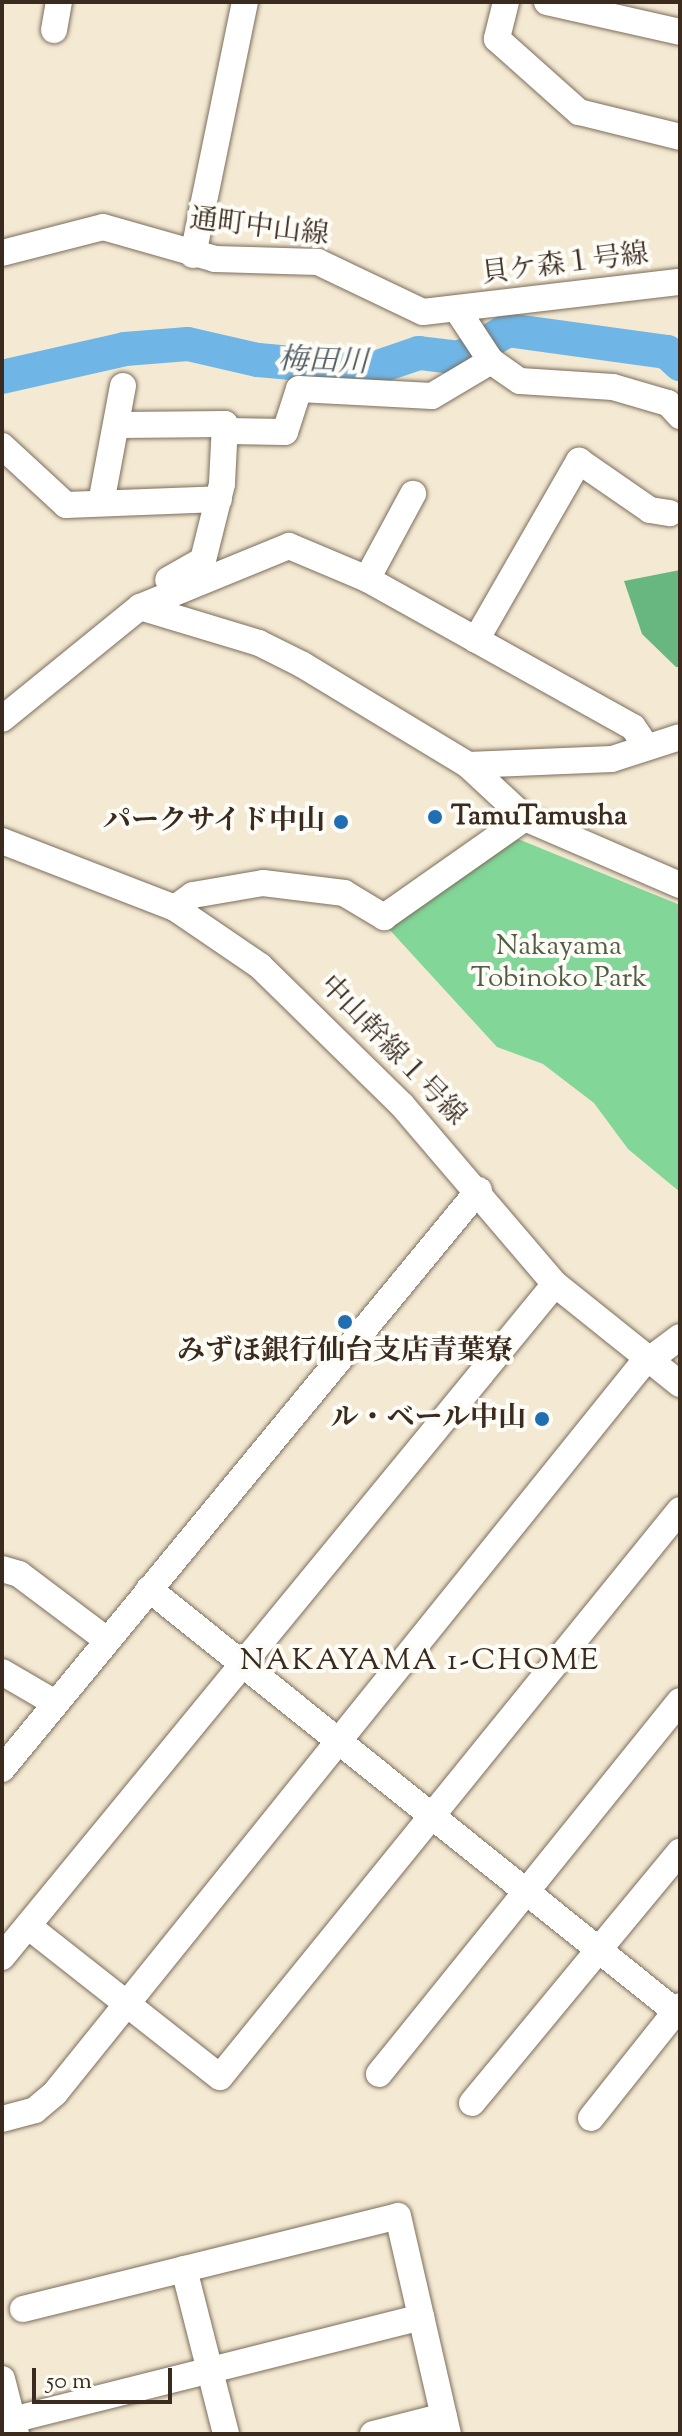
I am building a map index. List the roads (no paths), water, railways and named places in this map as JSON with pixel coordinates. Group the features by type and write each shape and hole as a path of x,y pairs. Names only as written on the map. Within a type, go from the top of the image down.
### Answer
{"street":[{"path":"54,30 59,2"},
{"path":"193,255 242,2"},
{"path":"506,2 497,39 579,112 680,137"},
{"path":"547,2 680,32"},
{"name":"通町中山線","path":"2,253 103,227 193,255 318,262 423,312 458,311"},
{"name":"貝ケ森１号線","path":"458,311 680,282"},
{"path":"458,311 491,361 520,381 613,387 668,403 680,416"},
{"path":"227,431 285,432 299,389 432,396 491,361"},
{"path":"102,498 120,425 123,386"},
{"path":"2,719 203,560 219,499 227,431 225,424 120,425"},
{"path":"2,446 66,505 102,498 219,499"},
{"path":"476,640 579,461 650,510 677,508"},
{"path":"367,579 413,494"},
{"path":"140,607 289,546 367,579 633,727 646,746"},
{"path":"140,607 259,643 468,765 525,818 680,885"},
{"path":"468,765 612,759 680,737"},
{"path":"175,908 193,895 263,883 344,893 384,917 525,818"},
{"name":"中山幹線１号線","path":"2,841 175,908 303,1003 479,1190 555,1284 680,1384"},
{"path":"2,1769 479,1190"},
{"path":"2,1957 241,1662 555,1284"},
{"path":"2,2119 35,2110 55,2093 650,1361 680,1337"},
{"path":"28,1926 220,2077 680,1510"},
{"path":"2,1569 19,1574 107,1640"},
{"path":"149,1589 678,2011 591,2118"},
{"path":"2,1672 55,1703"},
{"path":"379,2074 680,1701"},
{"path":"472,2103 680,1852"},
{"path":"23,2309 398,2216 446,2425 373,2434"},
{"path":"184,2269 226,2434"},
{"path":"2,2379 13,2430 210,2370 421,2317"}],"waterway":[{"name":"梅田川","path":"2,377 125,349 188,344 258,360 369,370 419,353 460,358 508,330 667,352 680,364"}],"place":[{"name":"TamuTamusha","path":"435,817"},
{"name":"パークサイド中山","path":"341,822"},
{"name":"みずほ銀行仙台支店青葉寮","path":"345,1322"},
{"name":"ル・ベール中山","path":"542,1419"}],"district":[{"name":"NAKAYAMA 1-CHOME","path":"420,1662"}],"park label":[{"name":"Nakayama Tobinoko Park","path":"559,963"}]}
